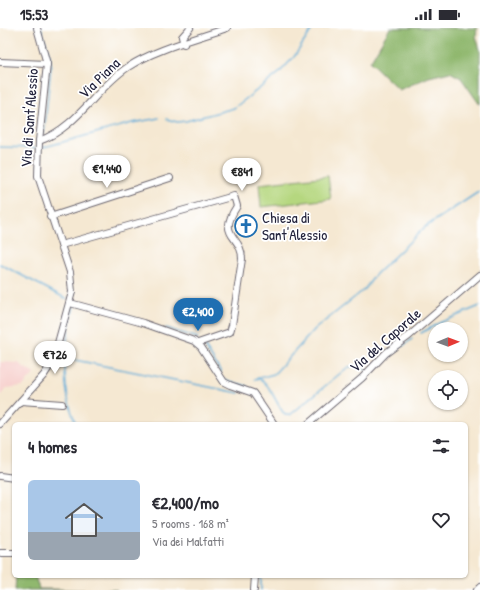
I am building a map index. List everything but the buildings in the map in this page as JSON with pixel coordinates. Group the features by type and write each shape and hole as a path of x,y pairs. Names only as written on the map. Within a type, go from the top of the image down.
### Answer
{"street":[{"name":"Via di Sant'Alessio","path":"0,424 21,401 53,361 72,302 70,272 50,217 38,176 39,141 46,64 36,28"},
{"path":"184,44 182,37 190,28"},
{"name":"Via Piana","path":"39,141 48,138 72,122 126,68 152,55 227,28"},
{"path":"0,62 46,64"},
{"path":"50,217 170,178"},
{"path":"61,245 234,196 237,206 228,223 230,236 240,249 242,259 232,325 230,332 198,343"},
{"name":"Via del Caporale","path":"310,422 362,378 386,352 411,335 480,275"},
{"path":"72,302 143,323 198,343 224,382 230,386 253,393 273,422"},
{"path":"21,401 62,404"},
{"path":"0,476 12,478"},
{"path":"0,553 12,553"},
{"path":"254,590 255,578"},
{"path":"477,590 480,587"}],"shaded area":[{"path":"0,362 18,363 34,374 23,386 7,388 0,396"}],"green space":[{"path":"390,28 477,28 476,36 480,50 480,105 461,78 450,72 429,77 399,90 370,62"},
{"path":"328,176 331,199 261,207 259,184"},
{"path":"16,578 36,578 39,589 117,590 15,590"}],"waterway":[{"path":"41,28 50,57 51,66 44,134"},
{"path":"167,119 177,122 186,121 234,108 278,74 294,57 313,28"},
{"path":"41,148 132,123 159,118"},
{"path":"0,147 35,148"},
{"path":"255,379 274,374 315,329 365,289 375,275 425,227 480,191"},
{"path":"0,264 67,299"},
{"path":"74,306 67,336 65,380 67,395 75,422"},
{"path":"421,333 439,323 480,306"},
{"path":"166,328 198,338"},
{"path":"386,359 412,339"},
{"path":"204,345 221,372"},
{"path":"65,358 239,393"},
{"path":"372,371 381,364"},
{"path":"259,379 263,381 270,389 285,415 290,415 348,367 358,366 366,370"},
{"path":"226,380 247,386"},
{"path":"261,578 261,590"}],"place":[{"name":"Chiesa di Sant'Alessio","path":"246,226"}]}
